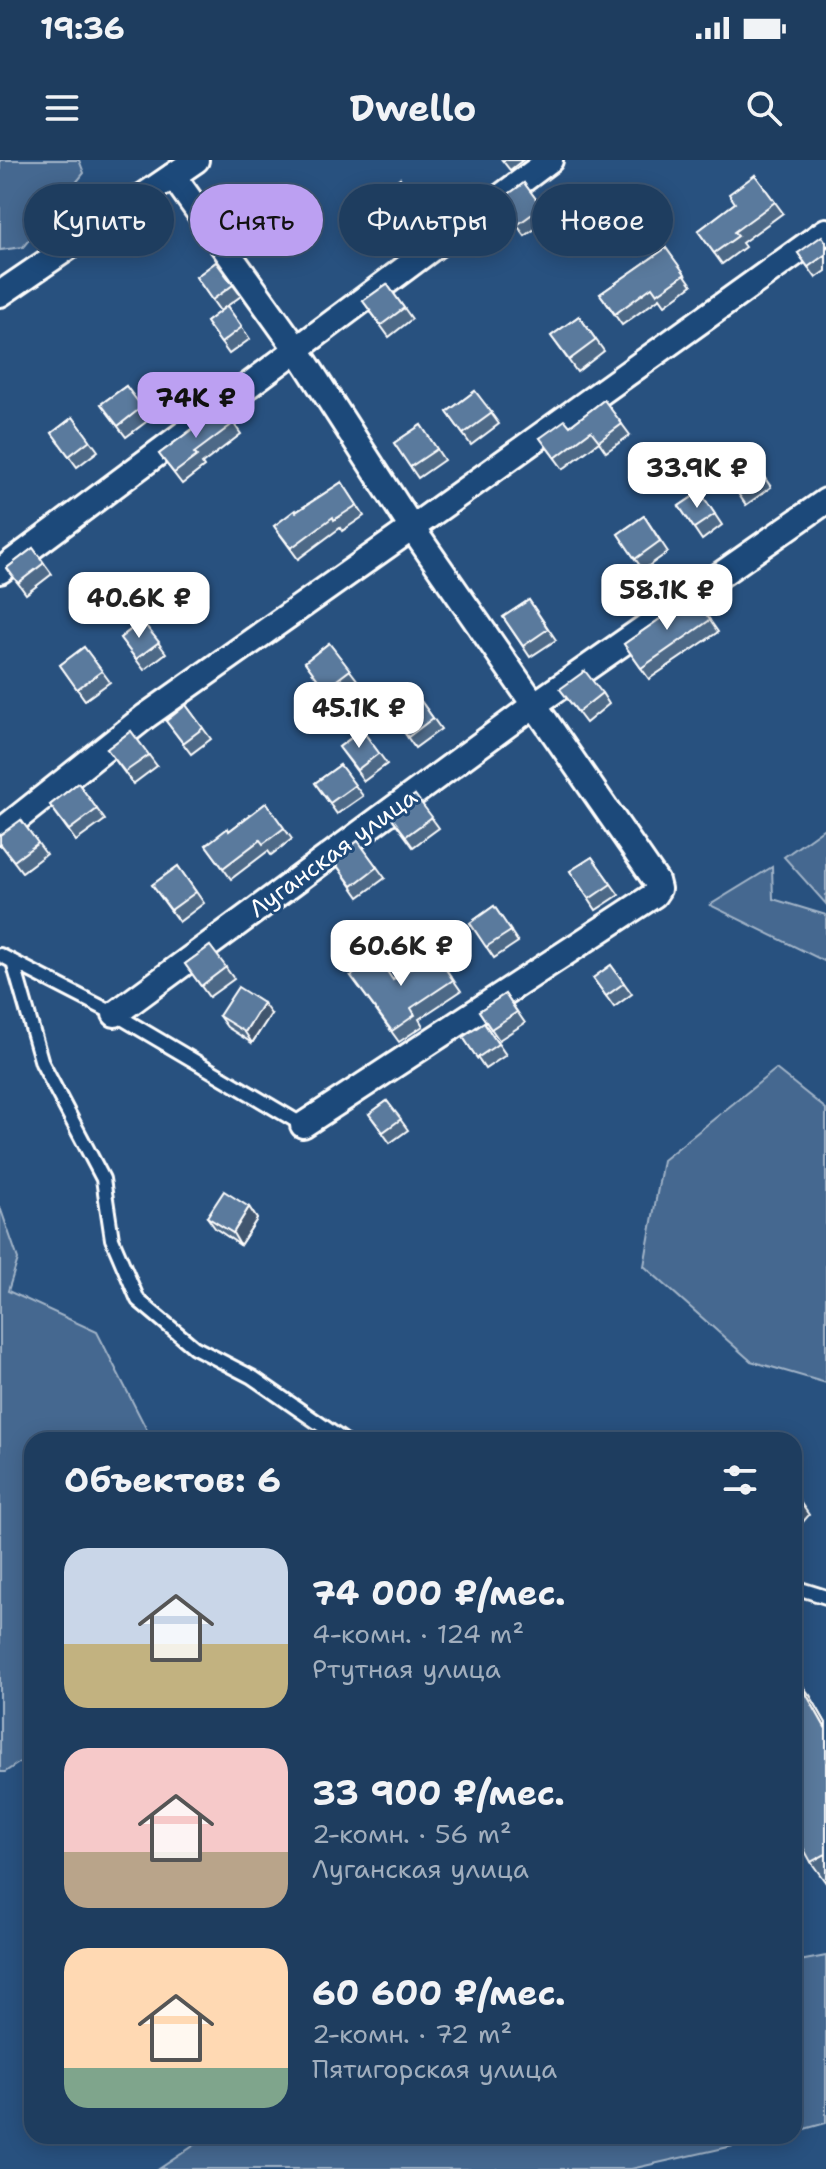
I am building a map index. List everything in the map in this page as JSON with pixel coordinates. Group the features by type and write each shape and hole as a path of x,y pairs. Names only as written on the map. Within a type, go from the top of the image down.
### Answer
{"street":[{"path":"0,294 196,160"},
{"path":"0,571 550,160"},
{"path":"173,176 296,348 412,528 656,881 658,889 654,895 303,1125"},
{"path":"0,832 146,716 826,231"},
{"name":"Луганская улица","path":"115,1014 534,705 826,501"}],"lane":[{"path":"0,955 115,1014 303,1125"},
{"path":"13,962 42,1063 103,1179 112,1239 138,1300 194,1347 252,1377 331,1432"},
{"path":"802,1590 826,1597"}],"shaded area":[{"path":"0,160 79,160 84,173 75,184 24,184 24,246 0,250"},
{"path":"826,827 826,904 784,857"},
{"path":"772,867 773,899 826,915 826,962 710,905"},
{"path":"776,1069 826,1109 826,1383 751,1361 644,1266 663,1160"},
{"path":"0,1207 18,1259 8,1291 97,1332 148,1432 24,1432 24,1759 0,1772"},
{"path":"826,1956 826,2123 802,2130 802,1960"},
{"path":"196,2144 742,2144 631,2169 159,2169"}],"building":[{"path":"755,175 775,202 734,232 738,236 714,253 698,231 735,203 729,194"},
{"path":"524,183 532,194 532,214 517,225 516,224 516,189"},
{"path":"822,236 826,242 826,254 808,267 798,253"},
{"path":"655,256 672,256 685,274 657,294 652,287 615,314 600,294"},
{"path":"216,262 233,285 212,300 196,277"},
{"path":"387,284 404,308 381,325 363,301"},
{"path":"227,306 242,327 221,343 206,322"},
{"path":"579,316 596,340 569,360 551,336"},
{"path":"126,386 142,407 118,426 101,404"},
{"path":"475,391 492,413 463,434 447,412"},
{"path":"604,400 622,424 599,441 591,431 555,458 540,438 565,420 570,426"},
{"path":"222,407 234,423 194,453 197,456 174,473 159,454"},
{"path":"73,417 90,440 69,456 52,433"},
{"path":"421,425 437,449 410,467 394,443"},
{"path":"749,455 763,476 739,494 724,473"},
{"path":"342,482 357,505 334,520 333,517 291,548 274,526"},
{"path":"700,492 715,514 694,528 679,506"},
{"path":"644,516 660,541 635,559 618,534"},
{"path":"33,548 44,563 18,583 7,568"},
{"path":"693,596 710,620 641,668 624,644"},
{"path":"529,600 548,629 523,646 503,617"},
{"path":"142,621 159,642 136,659 120,638"},
{"path":"329,643 350,670 325,689 305,662"},
{"path":"84,647 102,671 77,689 60,665"},
{"path":"585,671 602,693 578,712 560,689"},
{"path":"413,690 433,718 408,737 388,709"},
{"path":"186,705 203,728 183,743 166,721"},
{"path":"362,730 379,753 357,770 339,747"},
{"path":"131,731 149,755 125,772 107,749"},
{"path":"340,765 355,785 330,803 315,783"},
{"path":"78,783 97,809 69,830 50,805"},
{"path":"415,795 432,817 406,836 389,814"},
{"path":"266,803 284,828 263,844 260,840 223,868 206,845"},
{"path":"21,820 38,843 14,861 0,843 0,835"},
{"path":"358,841 377,867 352,886 333,860"},
{"path":"592,857 611,884 589,899 570,871"},
{"path":"178,866 196,892 171,910 152,885"},
{"path":"494,906 511,931 486,947 470,923"},
{"path":"210,946 226,967 201,986 185,964"},
{"path":"434,952 453,980 411,1008 415,1015 392,1031 351,976 378,958 393,980"},
{"path":"611,965 624,983 606,996 593,978"},
{"path":"238,987 263,1003 245,1032 219,1016"},
{"path":"505,994 517,1012 491,1029 479,1011"},
{"path":"484,1023 498,1044 477,1058 463,1037"},
{"path":"387,1101 401,1119 383,1132 369,1114"},
{"path":"224,1191 249,1207 233,1233 207,1217"},
{"path":"802,1687 826,1729 826,1854 811,1862 802,1846"}]}
